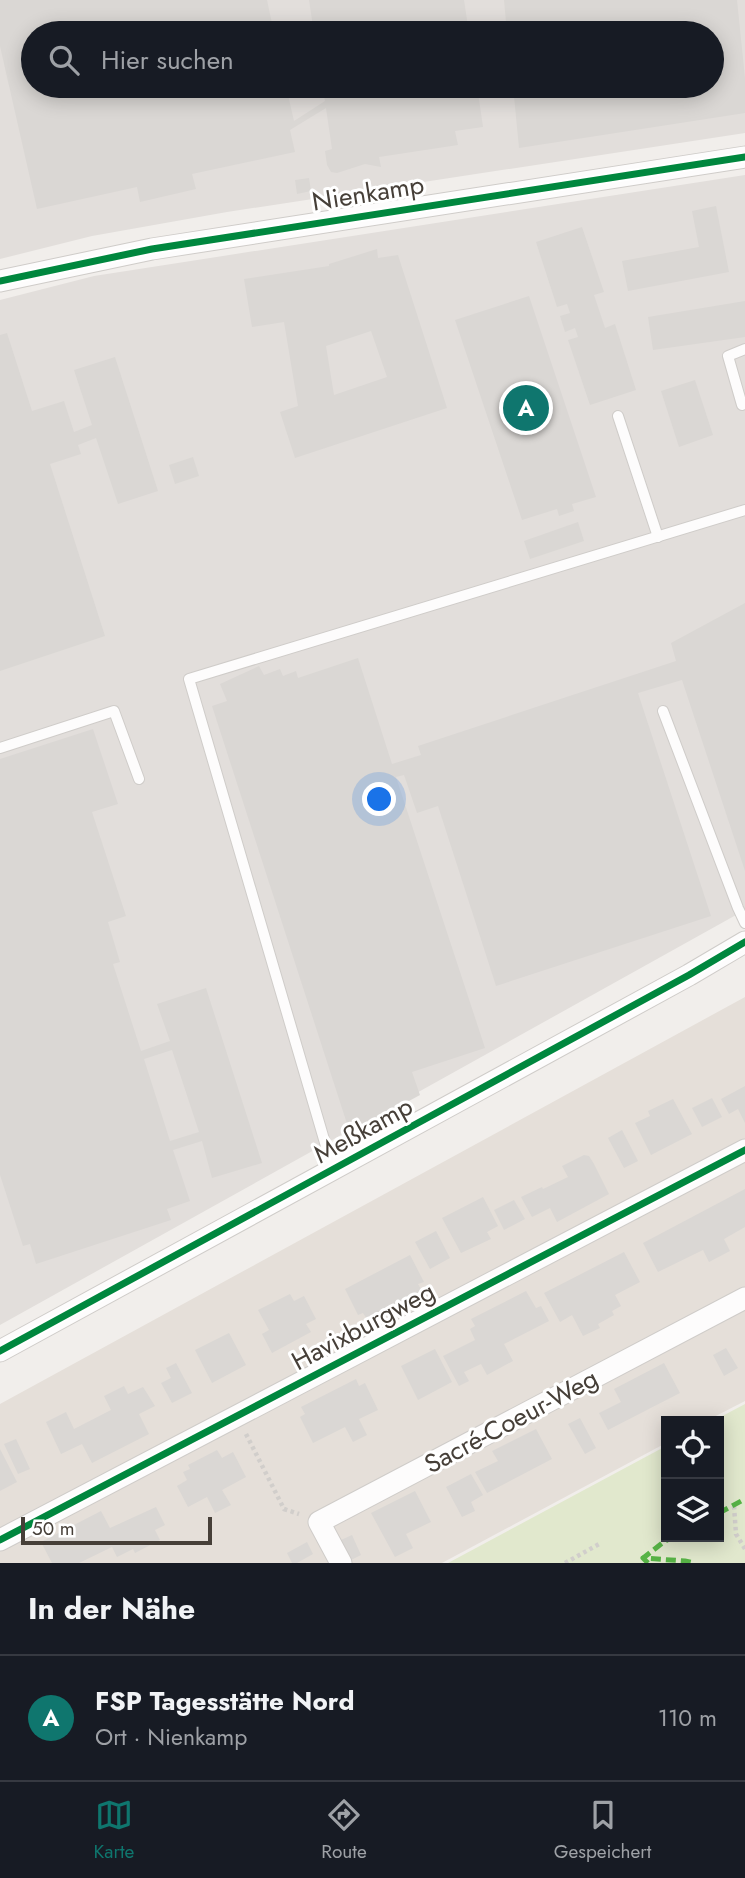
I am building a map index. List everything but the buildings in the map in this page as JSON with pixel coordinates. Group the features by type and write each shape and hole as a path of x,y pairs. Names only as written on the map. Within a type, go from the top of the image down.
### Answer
{"street":[{"name":"Nienkamp","path":"0,281 189,242 745,157"},
{"name":"Meßkamp","path":"0,1351 666,988 745,942"},
{"name":"Havixburgweg","path":"0,1540 745,1150"},
{"name":"Sacré-Coeur-Weg","path":"319,1522 745,1298"},
{"path":"319,1522 341,1563"}],"lane":[{"path":"742,405 728,356 745,349"},
{"path":"618,416 658,537"},
{"path":"333,1170 189,679 745,510"},
{"path":"663,710 745,923"},
{"path":"0,748 114,711 139,779"}],"path":[{"path":"237,1416 284,1509 319,1522"},
{"path":"734,1506 736,1534 745,1549"},
{"path":"565,1563 601,1543"}],"shaded area":[{"path":"0,0 745,0 745,133 227,212 92,236 0,259"},
{"path":"745,175 745,910 0,1325 0,300 94,276"},
{"path":"745,997 745,1401 716,1416 661,1416 661,1446 442,1563 0,1563 0,1404"}],"green space":[{"path":"745,1404 745,1563 448,1563 661,1449 661,1542 724,1542 722,1416"}],"marked path":[{"path":"724,1510 745,1499"},
{"path":"642,1559 664,1542"},
{"path":"648,1563 643,1558 695,1563"}],"cycle path":[{"path":"0,281 152,249 745,157"},
{"path":"0,1351 745,942"},
{"path":"0,1540 745,1150"}],"place":[{"name":"FSP Tagesstätte Nord","path":"526,408"}]}
